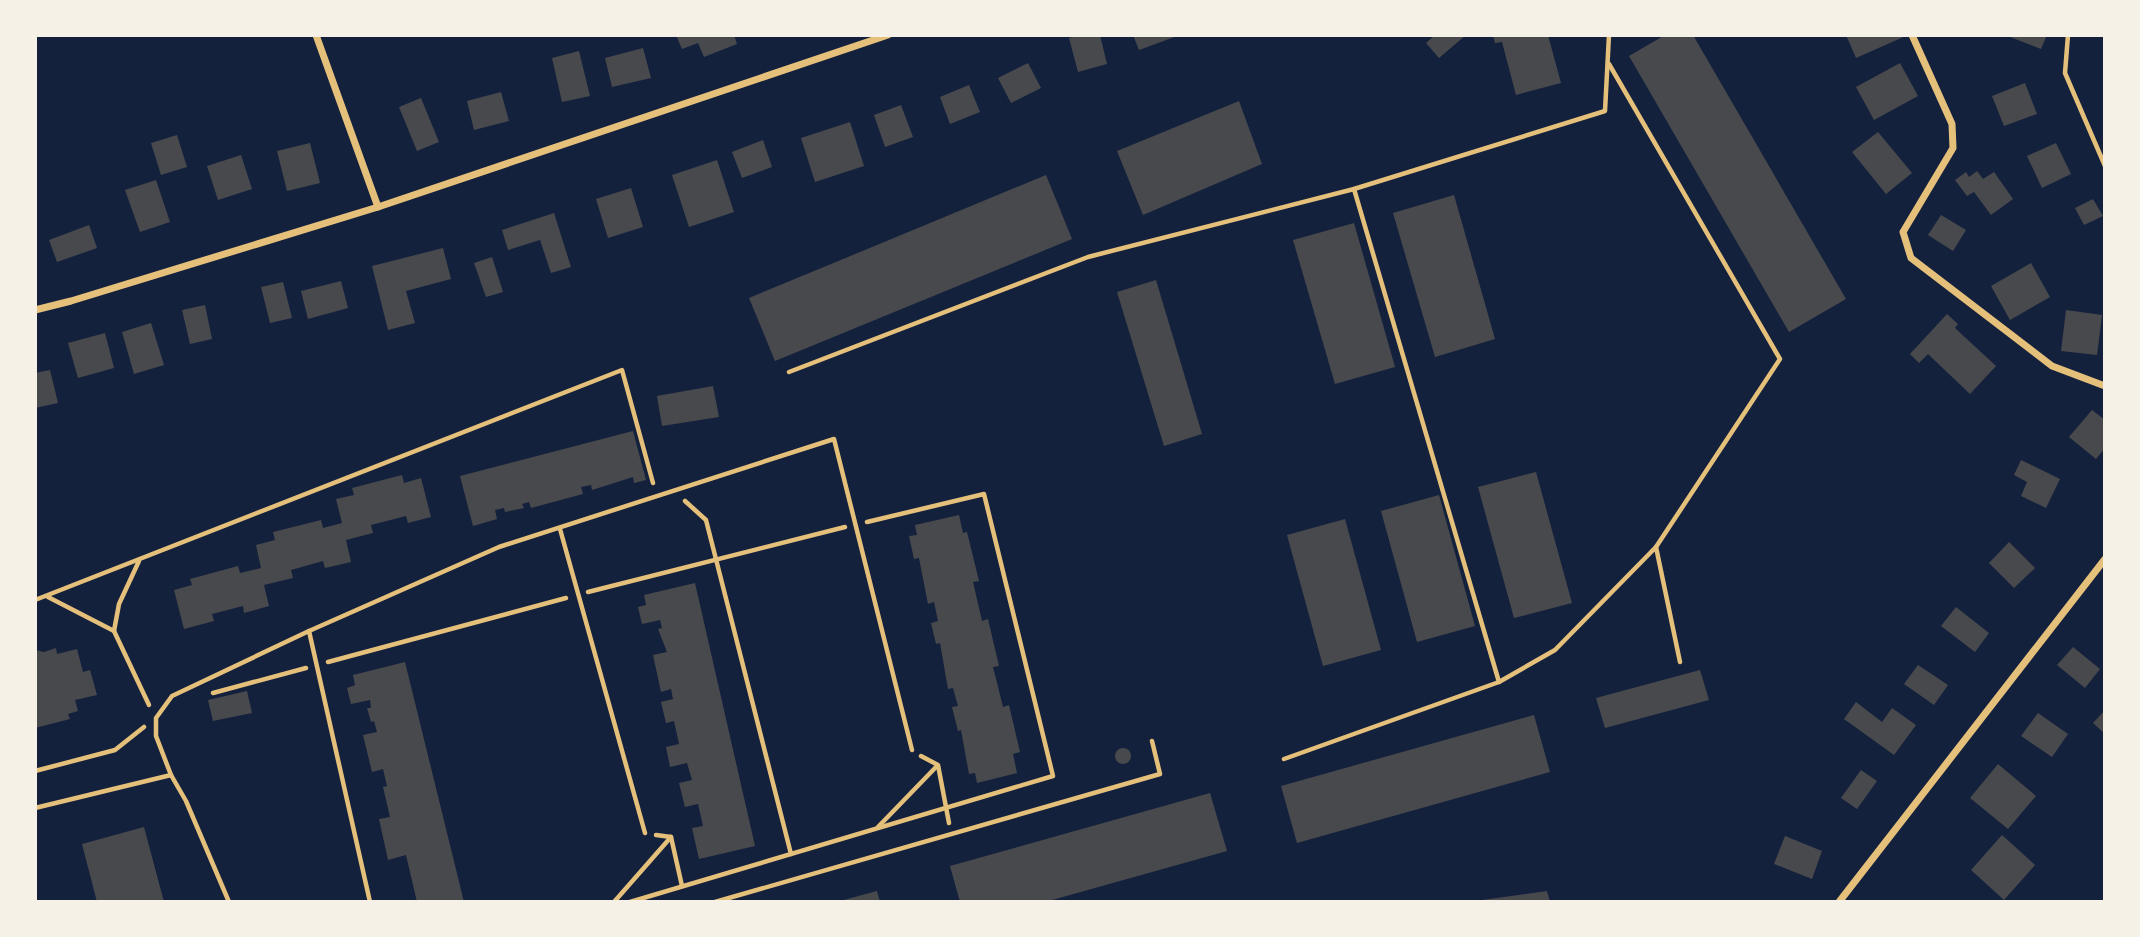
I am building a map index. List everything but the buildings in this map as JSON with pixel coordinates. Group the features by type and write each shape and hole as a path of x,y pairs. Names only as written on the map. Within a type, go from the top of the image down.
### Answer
{"street":[{"path":"316,35 378,208"},
{"path":"35,310 378,208 888,35"},
{"path":"1912,35 1952,124 1954,148 1903,232 1912,258 2052,366 2105,386"},
{"path":"1839,902 2105,559"}],"lane":[{"path":"789,372 1088,257 1353,189 1605,111 1609,35"},
{"path":"2068,35 2065,73 2105,166"},
{"path":"1284,760 1499,682 1555,650 1656,547 1780,359 1608,62"},
{"path":"1353,189 1499,682"},
{"path":"229,902 156,736 156,718 172,696 309,631 499,547 834,439 912,750"},
{"path":"559,528 645,833"},
{"path":"1656,547 1680,662"},
{"path":"309,631 370,902"},
{"path":"715,902 1160,774 1152,741"},
{"path":"35,808 171,775"}],"path":[{"path":"35,600 622,370 657,497"},
{"path":"674,491 706,520 791,855"},
{"path":"186,690 188,700 578,595 984,494 1053,776 630,902"},
{"path":"114,631 120,604 140,560"},
{"path":"35,771 115,750 156,718 114,631 47,597"},
{"path":"912,750 938,765 946,808"},
{"path":"876,829 938,765"},
{"path":"645,833 671,837"},
{"path":"671,837 682,886"},
{"path":"614,902 671,837"}]}
